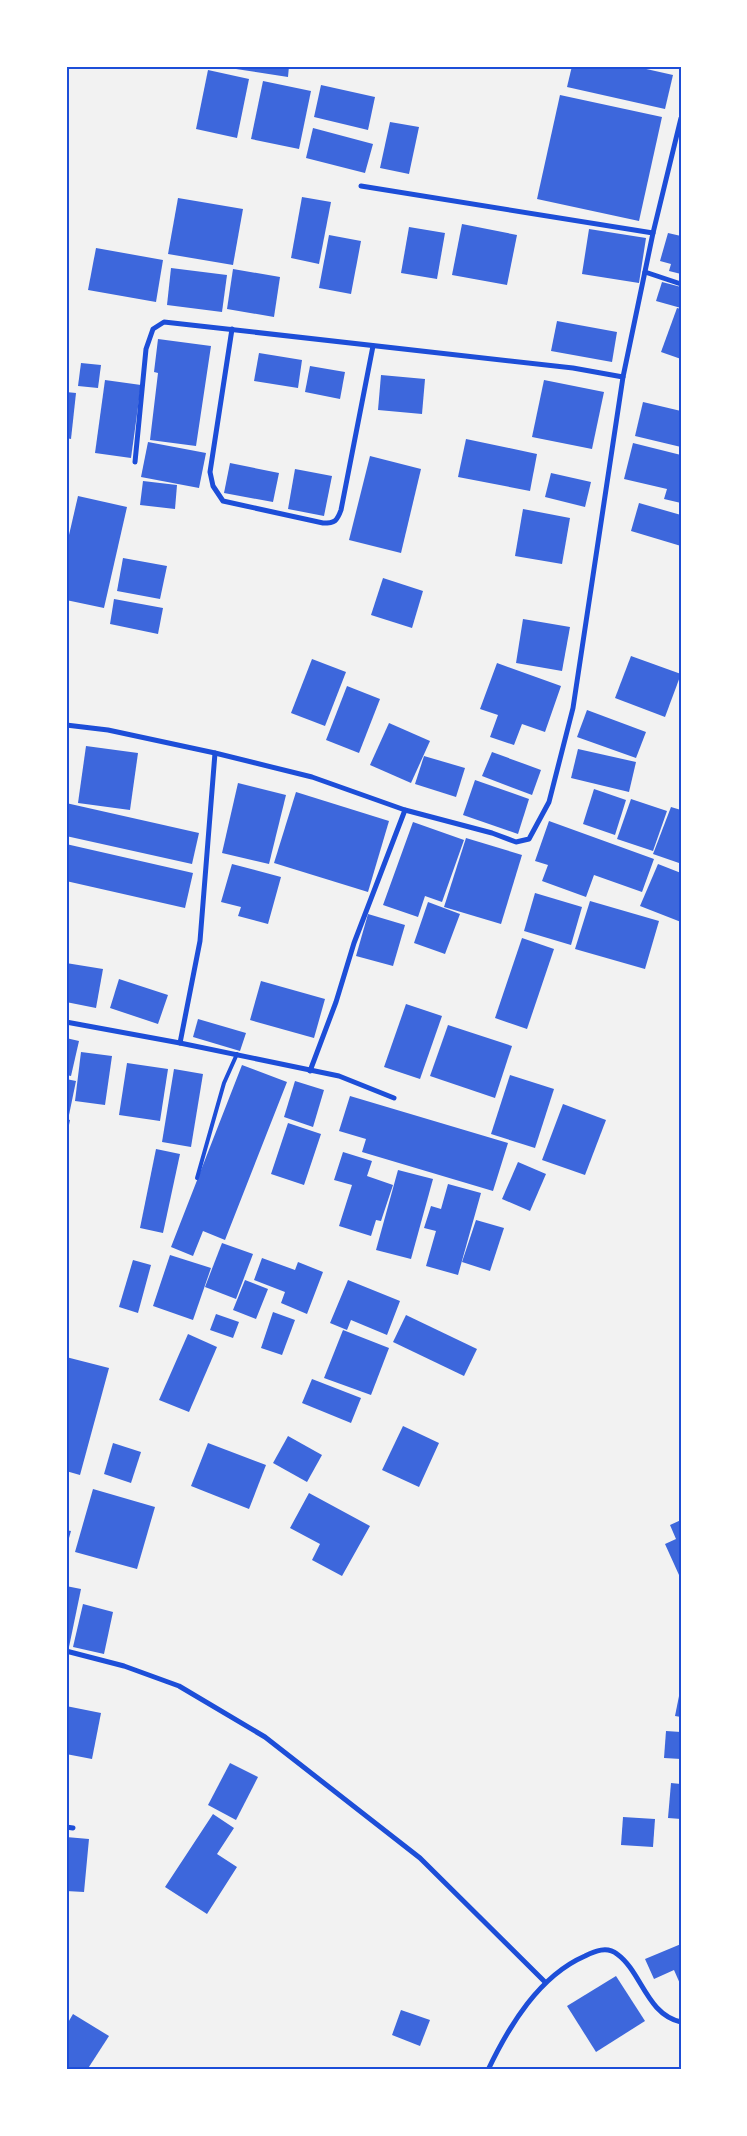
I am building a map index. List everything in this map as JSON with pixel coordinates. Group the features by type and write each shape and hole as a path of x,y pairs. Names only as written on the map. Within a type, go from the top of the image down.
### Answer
{"street":[{"path":"66,724 108,730 215,752 312,777 405,810 492,833 516,842 529,839 549,802 573,708 622,377 653,233 681,118"},
{"path":"361,186 653,233"},
{"path":"645,272 681,284"},
{"path":"135,462 146,349 153,329 164,322 179,322 573,368 622,377"},
{"path":"232,329 210,472 212,486 223,501 323,523 332,523 338,519 341,510 373,346"},
{"path":"180,1043 200,941 215,752"},
{"path":"310,1071 336,1002 354,943 405,810"},
{"path":"66,1022 237,1054 339,1076 394,1098"},
{"path":"66,1651 124,1666 179,1686 265,1737 420,1858 545,1982"},
{"path":"66,1827 73,1828"},
{"path":"488,2070 506,2036 545,1982 575,1960 600,1949 617,1954 657,2009 671,2020 681,2022"}],"lane":[{"path":"197,1178 224,1083 237,1054"}],"building":[{"path":"216,66 289,66 288,77"},
{"path":"572,66 633,66 673,75 665,109 567,87"},
{"path":"208,70 249,79 237,138 196,129"},
{"path":"263,81 311,91 299,149 251,139"},
{"path":"321,85 375,97 368,130 314,117"},
{"path":"560,95 662,117 639,221 537,199"},
{"path":"390,122 419,127 409,174 380,168"},
{"path":"313,128 373,144 365,173 306,158"},
{"path":"302,197 331,202 319,264 291,258"},
{"path":"178,198 243,209 233,265 168,254"},
{"path":"462,224 517,235 507,285 452,275"},
{"path":"409,227 445,233 437,279 401,273"},
{"path":"589,229 646,238 639,283 582,274"},
{"path":"668,233 681,236 681,274 669,271 671,264 660,261"},
{"path":"329,235 361,241 351,294 319,288"},
{"path":"96,248 163,260 156,302 88,290"},
{"path":"171,268 227,275 222,312 167,305"},
{"path":"233,269 280,277 274,317 227,309"},
{"path":"662,282 681,287 681,308 656,301"},
{"path":"677,308 681,309 681,359 661,352"},
{"path":"557,321 617,332 612,362 551,351"},
{"path":"158,339 211,346 196,446 150,440 158,373 154,372"},
{"path":"259,353 302,360 298,388 254,381"},
{"path":"81,363 101,365 98,388 78,386"},
{"path":"310,366 345,372 340,399 305,392"},
{"path":"381,375 425,379 422,414 378,410"},
{"path":"105,380 141,385 131,458 95,453"},
{"path":"544,380 604,392 592,449 532,437"},
{"path":"66,392 76,393 71,439 66,438"},
{"path":"643,402 681,411 681,447 635,436"},
{"path":"466,439 537,454 530,491 458,477"},
{"path":"148,442 206,453 199,488 141,477"},
{"path":"633,443 681,455 681,503 664,499 667,489 624,479"},
{"path":"370,456 421,469 401,553 349,540"},
{"path":"230,463 279,473 273,502 224,493"},
{"path":"295,469 332,476 324,516 288,509"},
{"path":"551,473 591,482 585,507 545,497"},
{"path":"143,481 177,485 175,509 140,505"},
{"path":"78,496 127,507 104,608 66,600 66,548"},
{"path":"639,503 681,515 681,546 631,531"},
{"path":"523,509 570,518 562,564 515,556"},
{"path":"123,558 167,566 160,599 117,591"},
{"path":"383,578 423,591 412,628 371,615"},
{"path":"114,599 163,608 158,634 110,624"},
{"path":"523,619 570,627 562,671 516,663"},
{"path":"631,656 681,674 665,717 615,698"},
{"path":"312,659 346,672 325,726 291,713"},
{"path":"497,663 561,686 545,732 522,724 514,745 490,737 498,715 480,709"},
{"path":"347,686 380,699 359,753 326,740"},
{"path":"587,710 646,732 636,758 577,737"},
{"path":"389,723 430,741 411,783 370,765"},
{"path":"86,746 138,753 130,810 78,803"},
{"path":"578,749 636,762 629,792 571,778"},
{"path":"492,752 541,770 532,795 482,776"},
{"path":"424,756 465,768 456,797 415,784"},
{"path":"475,780 529,799 518,834 463,815"},
{"path":"238,783 286,795 269,864 222,853"},
{"path":"594,789 626,800 615,835 583,824"},
{"path":"296,792 389,821 368,892 274,863"},
{"path":"631,799 667,811 653,851 617,839"},
{"path":"66,803 199,833 192,864 66,836"},
{"path":"671,807 681,810 679,863 653,854"},
{"path":"549,821 654,859 642,892 594,875 586,897 542,881 548,865 535,861"},
{"path":"413,822 464,840 442,902 425,896 418,917 383,905"},
{"path":"466,838 522,855 501,924 444,907"},
{"path":"66,844 193,873 185,908 66,881"},
{"path":"232,864 281,877 268,924 238,916 241,907 221,902"},
{"path":"658,864 681,873 681,922 640,906"},
{"path":"535,893 582,907 571,945 524,931"},
{"path":"590,901 659,921 645,969 575,949"},
{"path":"428,902 460,914 445,954 414,943"},
{"path":"368,914 405,925 393,966 356,956"},
{"path":"522,938 554,949 527,1029 495,1018"},
{"path":"66,963 103,969 96,1008 66,1002"},
{"path":"119,979 168,995 158,1024 110,1008"},
{"path":"261,981 325,999 314,1038 250,1020"},
{"path":"406,1004 442,1016 420,1079 384,1067"},
{"path":"198,1019 246,1033 240,1051 193,1037"},
{"path":"448,1025 512,1046 495,1098 430,1076"},
{"path":"66,1038 79,1041 71,1076 66,1075"},
{"path":"81,1052 112,1056 105,1105 75,1101"},
{"path":"127,1063 168,1069 160,1121 119,1115"},
{"path":"242,1065 287,1082 225,1240 203,1231 193,1256 171,1247"},
{"path":"174,1069 203,1074 191,1147 162,1142"},
{"path":"510,1075 554,1089 535,1148 491,1134"},
{"path":"66,1079 76,1081 69,1115 66,1115"},
{"path":"295,1081 324,1090 313,1127 284,1117"},
{"path":"350,1096 508,1143 493,1191 362,1152 366,1139 339,1131"},
{"path":"563,1104 606,1120 585,1175 542,1160"},
{"path":"66,1119 70,1120 67,1135 66,1135"},
{"path":"288,1123 321,1134 304,1185 271,1174"},
{"path":"156,1149 180,1154 163,1233 140,1228"},
{"path":"343,1152 372,1161 367,1176 393,1185 381,1221 376,1220 371,1236 339,1226 352,1185 334,1180"},
{"path":"518,1162 546,1174 530,1211 502,1199"},
{"path":"398,1170 433,1179 411,1259 376,1250"},
{"path":"448,1184 481,1193 458,1275 426,1266 436,1231 424,1228 431,1206 441,1209"},
{"path":"476,1220 504,1228 490,1271 462,1262"},
{"path":"222,1243 253,1254 236,1299 205,1287"},
{"path":"170,1255 211,1268 193,1320 153,1306"},
{"path":"262,1258 295,1270 298,1262 323,1272 307,1314 281,1303 285,1292 254,1280"},
{"path":"133,1260 151,1265 138,1313 119,1307"},
{"path":"245,1280 268,1289 256,1319 233,1310"},
{"path":"348,1280 400,1301 387,1335 351,1320 347,1330 330,1323"},
{"path":"273,1312 295,1320 282,1355 261,1348"},
{"path":"216,1314 239,1322 233,1338 210,1330"},
{"path":"406,1315 477,1349 464,1376 393,1342"},
{"path":"343,1330 389,1348 371,1395 324,1378"},
{"path":"188,1334 217,1347 189,1412 159,1400"},
{"path":"66,1357 109,1368 80,1475 66,1471"},
{"path":"312,1379 361,1398 351,1423 302,1403"},
{"path":"403,1426 439,1443 419,1487 382,1470"},
{"path":"288,1436 322,1455 307,1482 273,1463"},
{"path":"113,1443 141,1452 131,1483 104,1474"},
{"path":"208,1443 266,1465 249,1509 191,1486"},
{"path":"93,1489 155,1507 137,1569 75,1552"},
{"path":"309,1493 370,1526 342,1576 312,1560 320,1544 290,1528"},
{"path":"681,1520 681,1574 679,1575 665,1544 676,1539 670,1525"},
{"path":"66,1530 71,1531 67,1545 66,1545"},
{"path":"66,1586 81,1589 69,1647 66,1646"},
{"path":"83,1604 113,1612 104,1654 73,1647"},
{"path":"681,1692 681,1717 675,1716"},
{"path":"66,1706 101,1713 92,1759 66,1754"},
{"path":"666,1731 681,1732 681,1759 664,1758"},
{"path":"230,1763 258,1777 236,1820 208,1805"},
{"path":"671,1783 681,1784 681,1819 668,1818"},
{"path":"213,1814 234,1828 217,1854 237,1867 207,1914 165,1887"},
{"path":"623,1817 655,1819 653,1847 621,1845"},
{"path":"66,1837 89,1839 84,1892 66,1891"},
{"path":"681,1944 681,1986 674,1970 654,1979 645,1959"},
{"path":"616,1976 645,2021 596,2052 567,2006"},
{"path":"401,2010 430,2020 420,2046 392,2035"},
{"path":"73,2014 109,2036 87,2070 66,2070 66,2026"}]}
